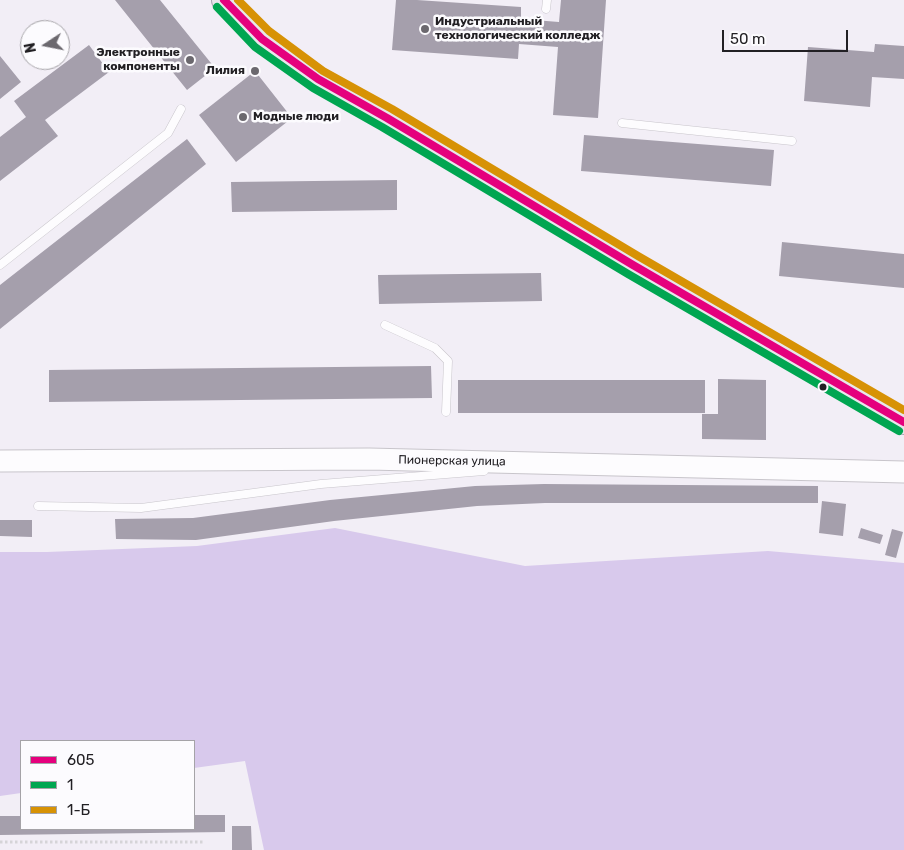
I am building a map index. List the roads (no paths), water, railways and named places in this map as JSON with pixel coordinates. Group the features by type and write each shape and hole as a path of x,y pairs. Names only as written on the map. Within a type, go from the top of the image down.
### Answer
{"main road":[{"path":"224,0 262,39 318,78 633,265 904,422"},
{"name":"Пионерская улица","path":"0,461 369,459 904,472"}],"lane":[{"path":"546,9 547,0"},
{"path":"0,265 168,133 181,109"},
{"path":"622,123 792,141"},
{"path":"385,325 435,348 448,361 446,412"},
{"path":"38,506 141,508 321,484 584,464"}],"place":[{"name":"Индустриальный технологический колледж","path":"425,29"},
{"name":"Электронные компоненты","path":"190,60"},
{"name":"Лилия","path":"255,71"},
{"name":"Модные люди","path":"243,117"}]}
